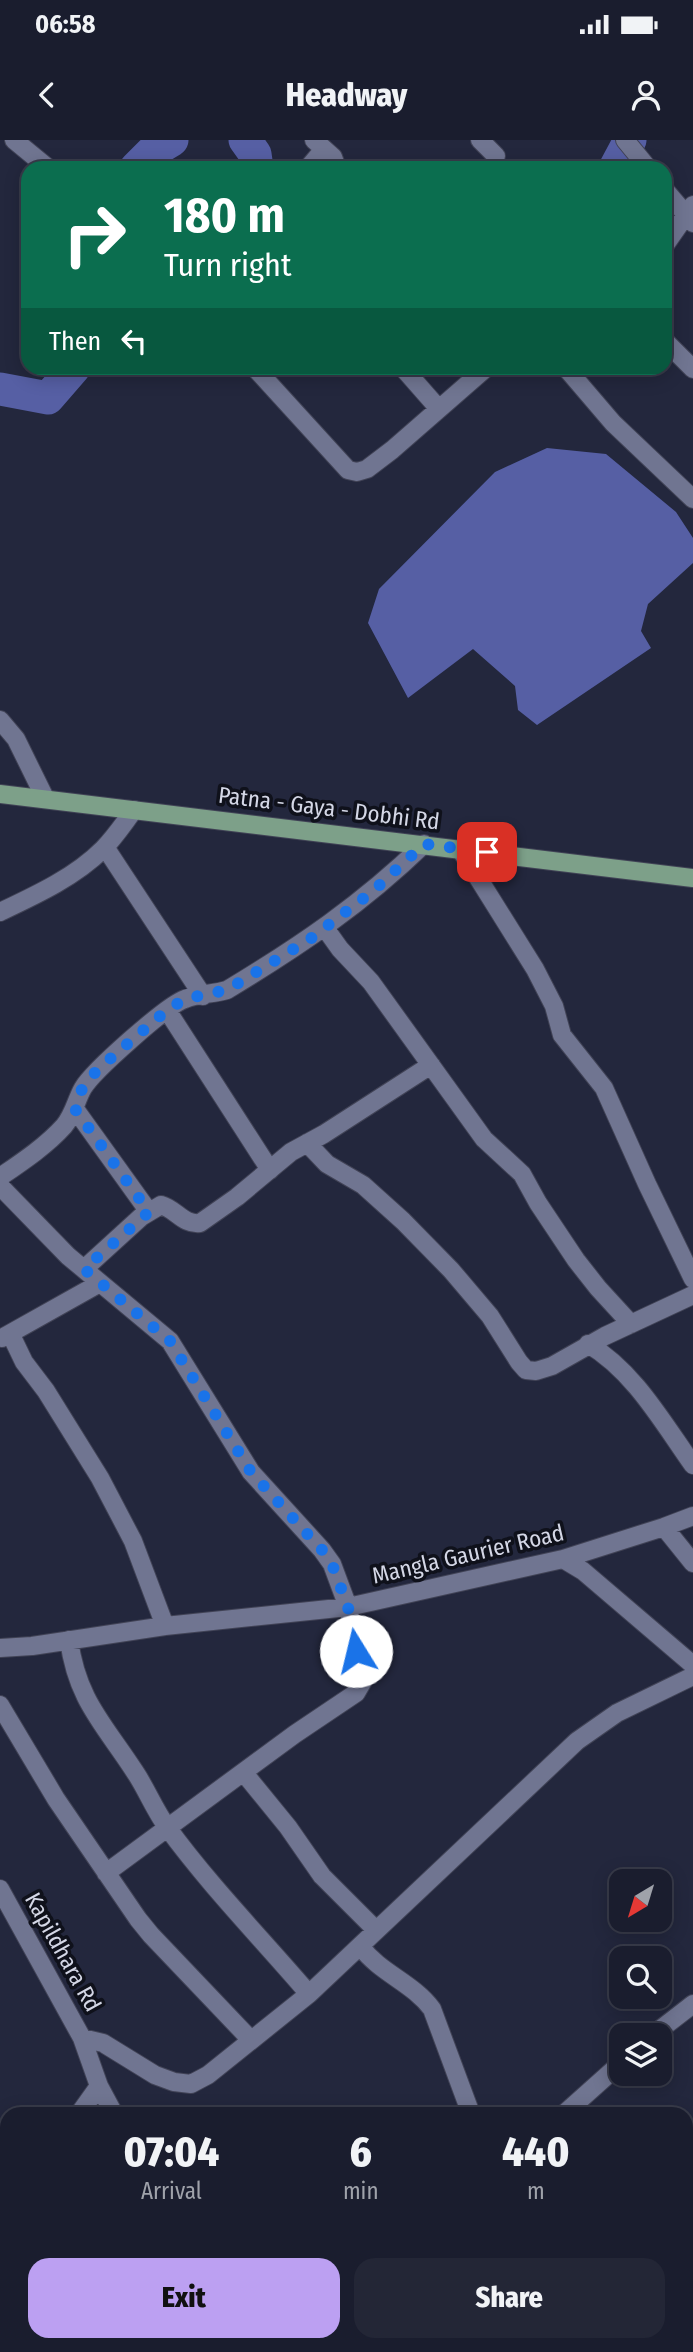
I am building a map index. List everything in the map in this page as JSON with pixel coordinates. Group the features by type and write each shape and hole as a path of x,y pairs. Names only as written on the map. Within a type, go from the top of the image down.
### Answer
{"main road":[{"name":"Patna - Gaya - Dobhi Rd","path":"0,794 693,878"}],"street":[{"path":"14,140 40,161"},
{"path":"480,140 496,156"},
{"path":"625,140 642,161"},
{"path":"311,161 319,145 334,161"},
{"path":"672,197 690,214 672,236"},
{"path":"672,348 693,369"},
{"path":"261,375 348,470 357,472 367,469 392,450 478,375"},
{"path":"409,375 439,409"},
{"path":"572,375 614,423 693,499"},
{"path":"0,720 16,739 45,798"},
{"path":"0,912 72,874 105,847 134,810"},
{"path":"0,1177 62,1128 75,1109 82,1089 97,1070 167,1010 185,999 227,990 325,928 386,880 424,844"},
{"path":"105,847 203,996"},
{"path":"460,849 535,970 554,1006 562,1035 604,1088 693,1279"},
{"path":"325,928 348,959 371,982 484,1139 522,1174 548,1219 588,1276 631,1324"},
{"path":"167,1010 270,1170"},
{"path":"84,1269 149,1212 161,1205 168,1207 184,1221 200,1223 307,1143 431,1065"},
{"path":"75,1109 149,1212"},
{"path":"307,1143 327,1164 363,1185 452,1270 486,1310 526,1370 536,1371 552,1366 588,1345 693,1295"},
{"path":"0,1186 55,1244 170,1341 251,1472 332,1564 348,1607 363,1681 360,1688 343,1703 295,1734 106,1873"},
{"path":"100,1283 5,1337 46,1391 100,1478 133,1541 164,1626"},
{"path":"588,1345 605,1354 640,1391 693,1465"},
{"name":"Mangla Gaurier Road","path":"0,1648 164,1626 348,1607 563,1559 693,1516"},
{"path":"664,1527 693,1563"},
{"path":"563,1559 583,1572 693,1665"},
{"path":"69,1640 73,1668 87,1702 135,1772 167,1827 309,1994"},
{"path":"82,2038 103,2043 155,2075 174,2082 191,2084 208,2075 309,1994 586,1734 617,1713 693,1676"},
{"path":"0,1705 56,1798 151,1935 251,2040"},
{"path":"244,1773 288,1827 322,1876 376,1930"},
{"name":"Kapildhara Rd","path":"0,1889 82,2038 99,2086 110,2107"},
{"path":"361,1947 370,1960 397,1976 425,1999 432,2009 468,2107"},
{"path":"668,2023 693,2004"},
{"path":"572,2107 609,2074"},
{"path":"84,2107 99,2086"}],"water":[{"path":"547,448 606,454 676,512 693,538 693,563 648,604 641,631 651,648 537,725 518,710 515,686 473,649 408,698 368,623 379,589 495,472"}],"waterway":[{"path":"143,161 172,140"},
{"path":"245,140 255,154 256,161"},
{"path":"619,161 630,140"},
{"path":"0,389 48,398 68,375"}],"route":[{"path":"356,1651 348,1607 332,1564 251,1472 170,1341 84,1269 149,1212 75,1109 82,1089 97,1070 167,1010 185,999 227,990 310,939 373,891 424,844 487,852"}]}
